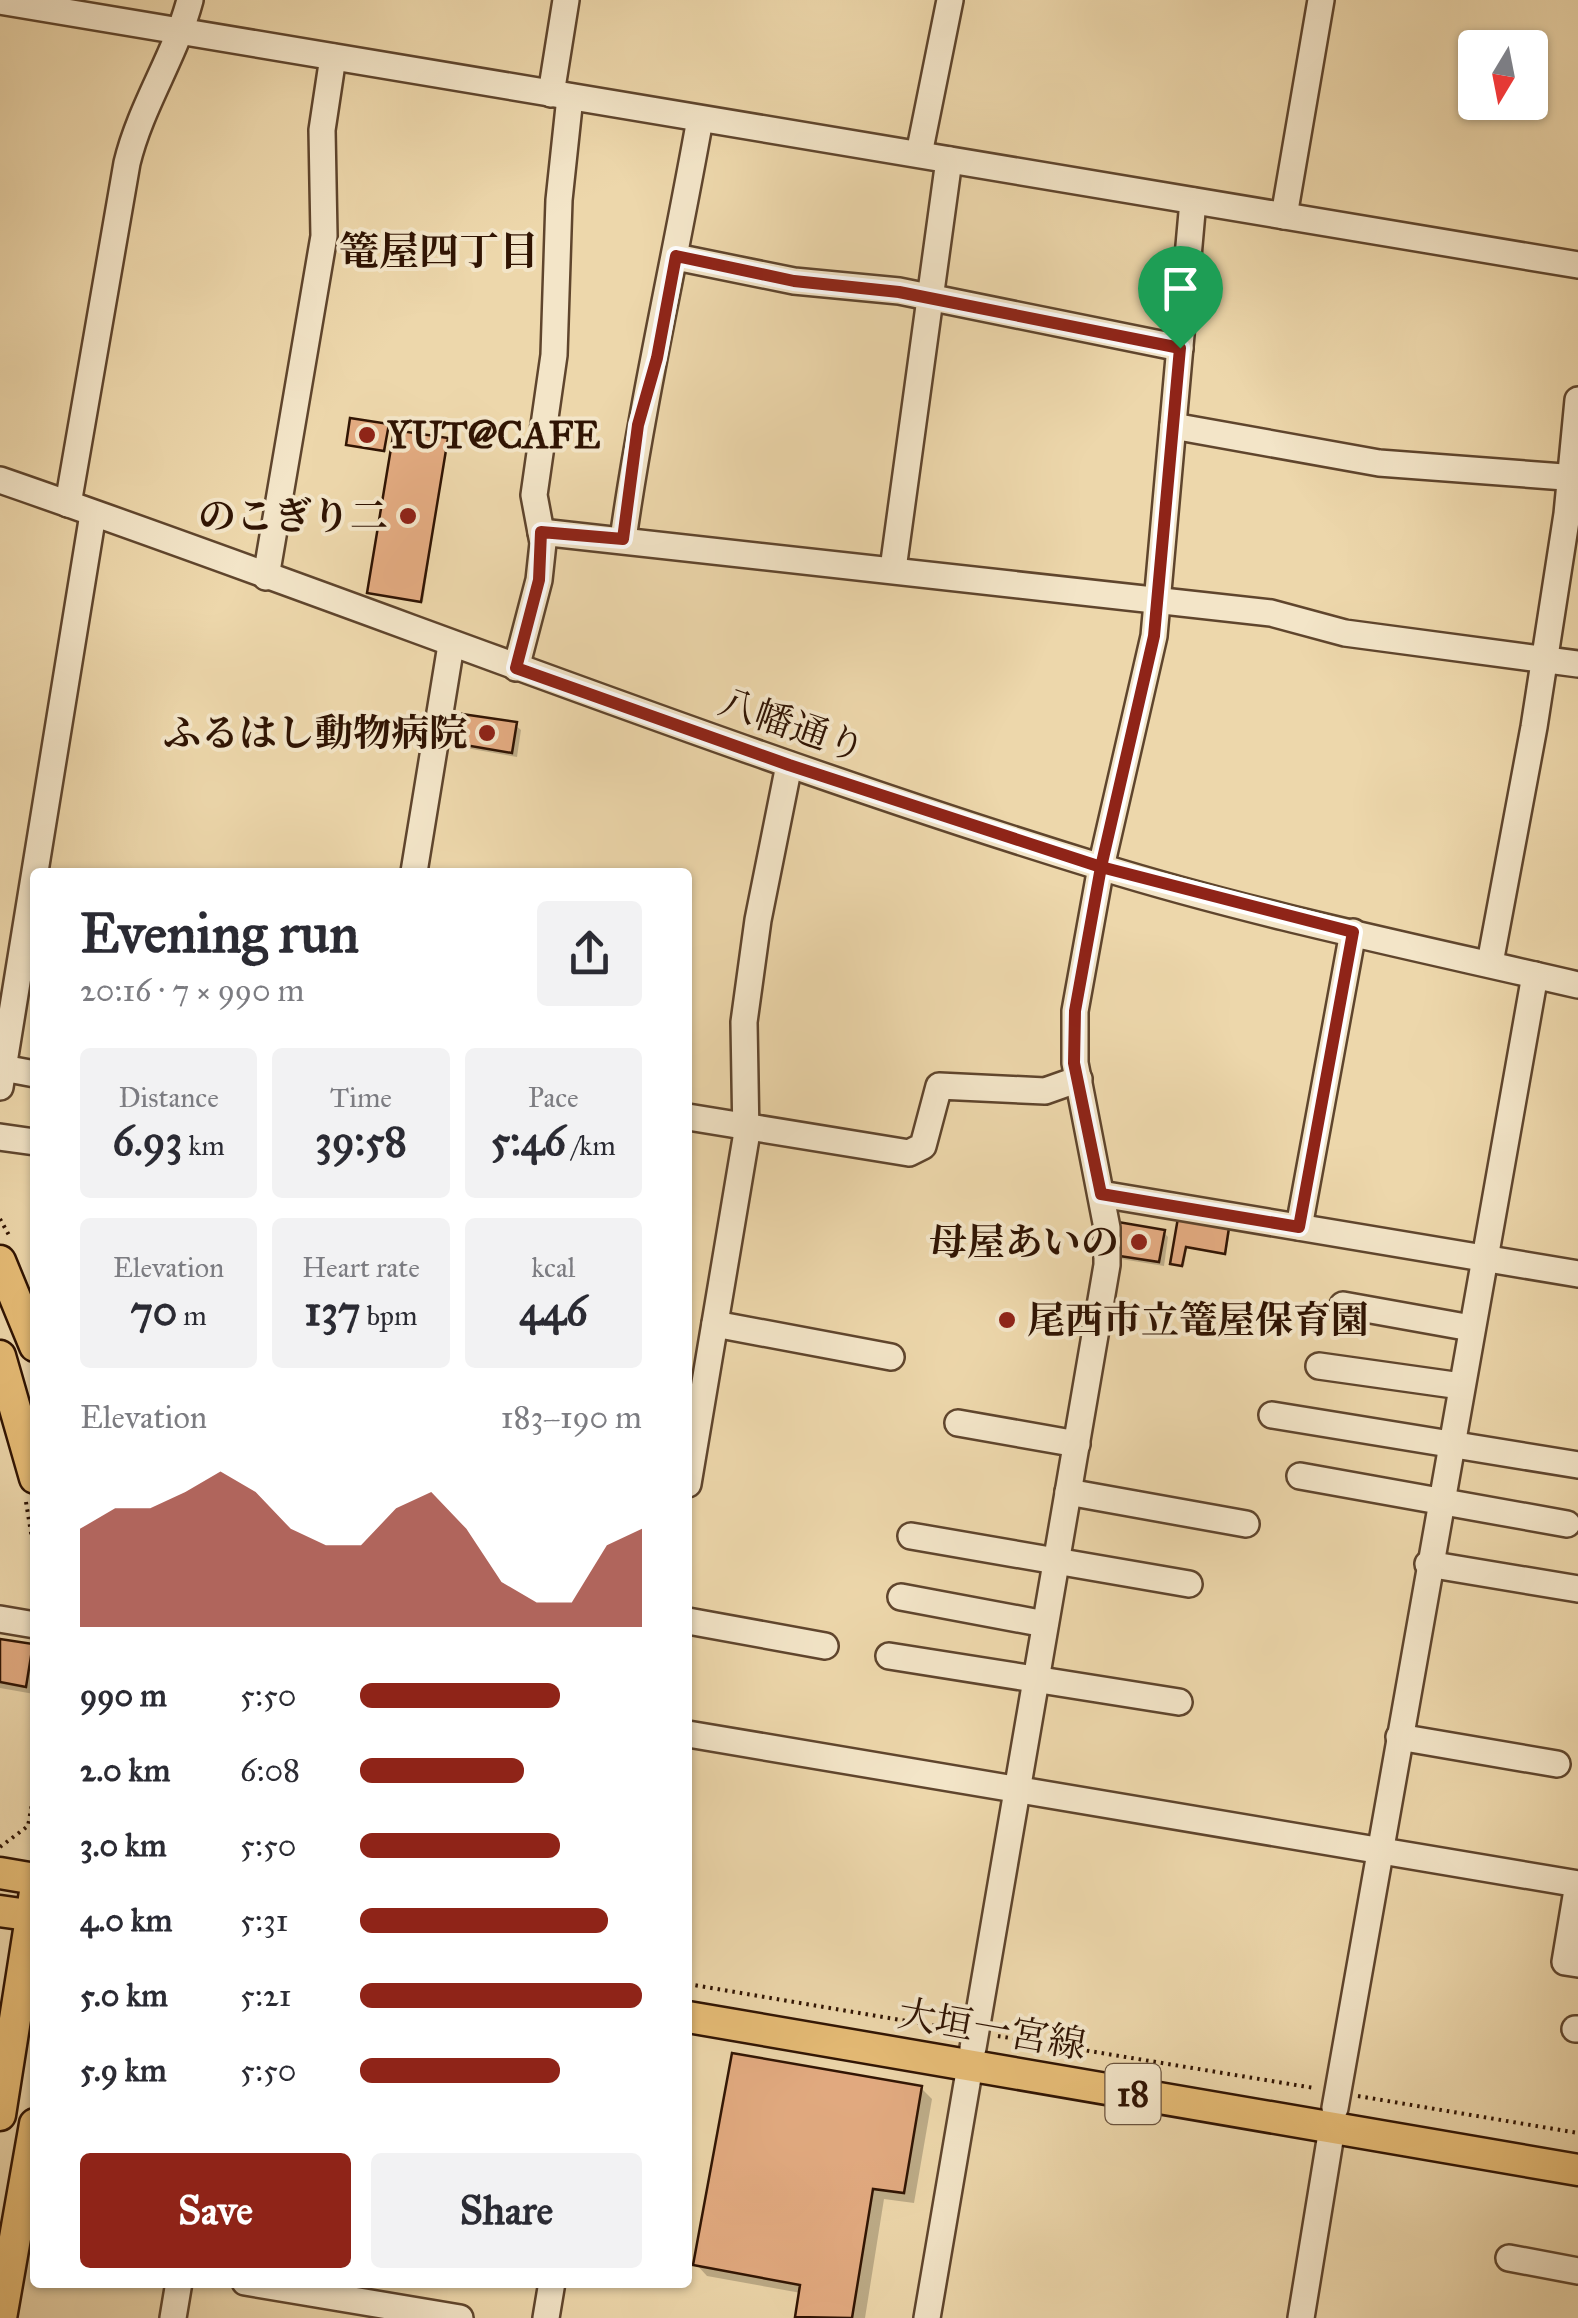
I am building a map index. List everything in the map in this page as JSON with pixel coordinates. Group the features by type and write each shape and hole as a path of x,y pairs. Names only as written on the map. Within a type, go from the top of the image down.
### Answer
{"main road":[{"path":"0,1261 30,1334"},
{"path":"0,1356 30,1461"},
{"path":"0,1873 30,1878"},
{"path":"0,1910 30,1908"},
{"path":"0,2115 30,1932"},
{"name":"大垣一宮線","path":"692,2001 1578,2149"},
{"name":"大垣一宮線","path":"692,2017 973,2048"},
{"name":"大垣一宮線","path":"1335,2109 1578,2170"},
{"path":"1,2318 24,2246 30,2179"}],"street":[{"path":"68,504 134,136 190,0"},
{"path":"516,668 539,580 541,532 534,495 554,355 566,0"},
{"path":"919,154 950,0"},
{"path":"1284,216 1320,0"},
{"path":"0,1 1578,265"},
{"path":"266,577 324,236 322,130 333,56"},
{"path":"623,539 638,425 657,358 700,119"},
{"path":"893,569 950,160"},
{"path":"927,2318 1107,1266 1101,1194 1078,1079 1075,1011 1101,867 1128,764 1158,600 1193,201"},
{"path":"676,256 794,281 929,298 1180,348"},
{"path":"1490,963 1573,477 1578,400"},
{"path":"1173,426 1378,464 1573,477"},
{"name":"八幡通り","path":"0,480 789,765 1101,867 1578,985"},
{"path":"38,868 94,514"},
{"path":"541,532 1271,612 1345,634 1578,664"},
{"path":"415,868 451,645"},
{"path":"692,1459 746,1126 744,1022 758,920 789,765"},
{"path":"30,918 2,1077 30,1074"},
{"path":"1299,1227 1353,932"},
{"path":"1302,2318 1428,1564 1535,975"},
{"path":"692,1117 910,1153 924,1146 938,1086 1045,1092 1078,1079"},
{"path":"0,1137 30,1141"},
{"path":"1101,1194 1578,1274"},
{"path":"1343,1305 1471,1328"},
{"path":"714,1324 891,1357"},
{"path":"1319,1366 1461,1386"},
{"path":"1272,1415 1578,1464"},
{"path":"958,1423 1077,1444"},
{"path":"1300,1476 1567,1524"},
{"path":"1068,1492 1246,1524"},
{"path":"910,1536 1189,1584"},
{"path":"1428,1564 1578,1589"},
{"path":"900,1598 1045,1624"},
{"path":"0,1620 30,1624"},
{"path":"692,1622 825,1646"},
{"path":"889,1656 1179,1702"},
{"path":"692,1735 1378,1854 1578,1884 1565,1962 1578,1964"},
{"path":"1399,1737 1557,1764"},
{"path":"1509,2258 1578,2270"},
{"path":"173,2318 178,2288"},
{"path":"281,2288 460,2318"},
{"path":"546,2318 551,2288"}],"path":[{"path":"0,1847 28,1826 30,1815"},
{"path":"692,1985 973,2048 1335,2109 1578,2133"}],"building":[{"name":"YUT@CAFE","path":"350,418 389,424 384,451 346,445"},
{"name":"のこぎり二","path":"394,430 448,438 421,602 367,593"},
{"name":"ふるはし動物病院","path":"462,714 517,722 512,753 459,744"},
{"path":"1179,1212 1230,1221 1225,1254 1186,1247 1182,1266 1170,1264"},
{"name":"母屋あいの","path":"1118,1222 1165,1230 1159,1262 1113,1255"},
{"path":"0,1639 30,1644 26,1687 0,1682"},
{"path":"732,2053 922,2086 904,2193 873,2189 852,2318 795,2317 800,2285 693,2265"}],"place":[{"name":"YUT@CAFE","path":"367,435"},
{"name":"のこぎり二","path":"408,516"},
{"name":"ふるはし動物病院","path":"487,733"},
{"name":"母屋あいの","path":"1139,1242"},
{"name":"尾西市立篭屋保育園","path":"1007,1320"}],"district":[{"name":"篭屋四丁目","path":"439,251"}],"route":[{"path":"1180,348 899,292 794,281 676,256 657,358 638,425 623,539 541,532 539,580 516,668 789,765 1101,867 1353,932 1299,1227 1101,1194 1074,1063 1075,1011 1101,867 1128,764 1154,636 1180,348"}]}
